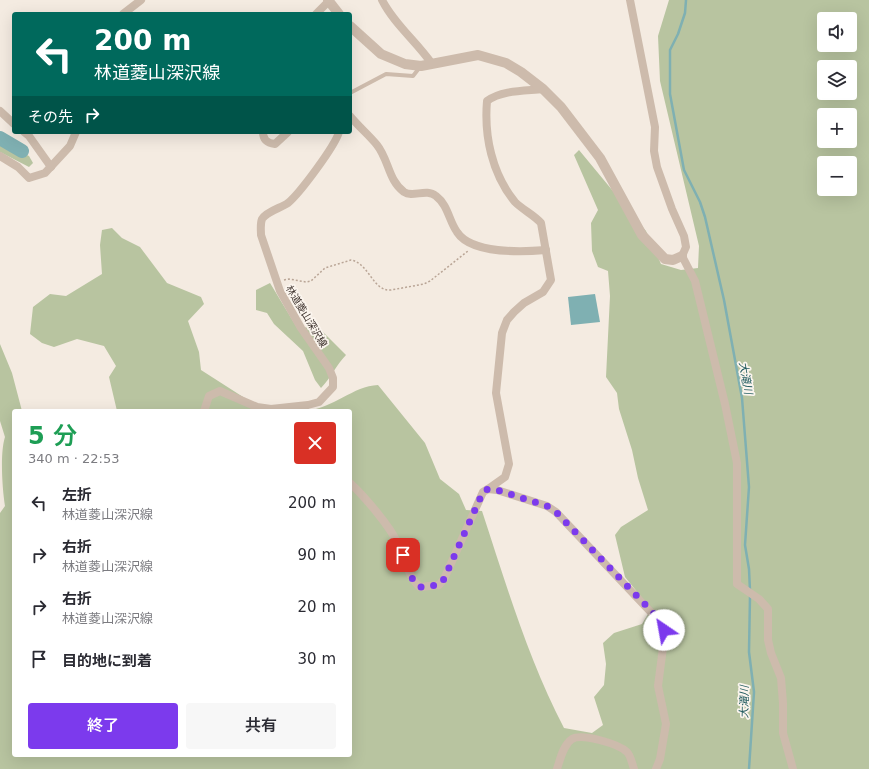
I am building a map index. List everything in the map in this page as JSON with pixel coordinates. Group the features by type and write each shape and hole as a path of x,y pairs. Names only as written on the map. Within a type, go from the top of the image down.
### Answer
{"street":[{"path":"126,12 141,0"},
{"path":"318,12 328,0 338,12"},
{"path":"382,0 391,14 421,48 432,64"},
{"path":"352,28 381,54 405,64 421,66 478,55 491,57 506,63 543,89 561,108 600,158 642,235 665,259 673,260 682,256 686,247 684,236 672,209 657,167 654,151 655,127 630,0"},
{"path":"352,485 395,538 412,578 420,587 439,585 444,579 480,497 483,492 505,477 509,464 496,393 502,333 507,320 514,312 524,303 543,292 548,287 551,280 541,223 515,201 497,173 487,134 487,101 494,96 543,89"},
{"path":"0,111 12,122"},
{"path":"352,118 377,145 385,158 392,179 405,192 410,194 428,192 436,196 449,214 457,232 465,241 474,246 492,249 546,250"},
{"path":"26,134 51,167"},
{"path":"0,156 18,167 29,178 46,173 70,146 75,134"},
{"path":"264,134 269,144 275,144 286,134"},
{"name":"林道菱山深沢線","path":"205,409 209,396 220,390 257,407 272,409 308,405 320,402 333,387 333,378 329,368 301,328 277,283 261,234 261,221 265,215 281,208 290,201 324,158 336,141 338,134"},
{"path":"682,256 695,281 725,404 736,463 738,517 736,567 737,584 759,599 768,609 768,640 771,653 781,678 783,733 793,769"},
{"path":"488,489 497,490 547,506 556,512 661,621 664,635 658,686 666,724 660,759 656,769"},
{"path":"557,769 569,742 574,738 582,737 604,741 623,749 628,753 634,769"}],"lane":[{"path":"352,92 386,74 414,76 421,66"}],"path":[{"path":"277,283 289,279 306,282 311,281 325,268 351,260 362,265 376,282 386,291 424,284 430,281 474,246"}],"green space":[{"path":"669,0 869,0 869,769 0,769 0,513 5,506 2,451 5,437 0,421 0,344 12,373 21,409 12,409 12,757 352,757 352,409 316,409 326,406 360,389 378,385 425,443 440,479 459,494 466,510 482,511 509,594 539,675 551,702 564,728 592,733 603,725 594,697 604,685 606,664 603,643 614,633 642,624 651,609 625,577 615,535 621,527 648,510 619,409 617,393 606,377 610,296 608,271 598,267 592,251 591,223 598,210 574,155 579,150 646,231 661,264 681,270 698,268 699,246 660,81 658,36"},
{"path":"0,141 29,156 33,163 29,167 0,152"},
{"path":"112,228 122,238 140,247 167,283 201,297 204,304 188,321 199,352 201,370 262,409 117,409 109,377 116,366 104,346 77,339 54,347 42,343 30,334 33,307 50,294 66,296 102,274 100,245 102,230"},
{"path":"270,283 296,326 309,328 316,325 346,355 321,388 315,380 303,351 274,324 267,313 256,310 256,290"}],"water":[{"path":"595,294 600,322 571,325 568,297"}],"waterway":[{"name":"大滝川","path":"686,0 685,13 678,34 670,50 670,94 684,170 700,202 705,217 724,300 742,398 749,487 745,545 749,569 750,591"},
{"path":"0,138 22,151"},
{"name":"大滝川","path":"749,769 754,692 749,652 750,596"}],"route":[{"path":"403,555 415,583 420,587 439,585 444,579 483,492 488,489 497,490 547,506 556,512 661,621 664,630"}]}
